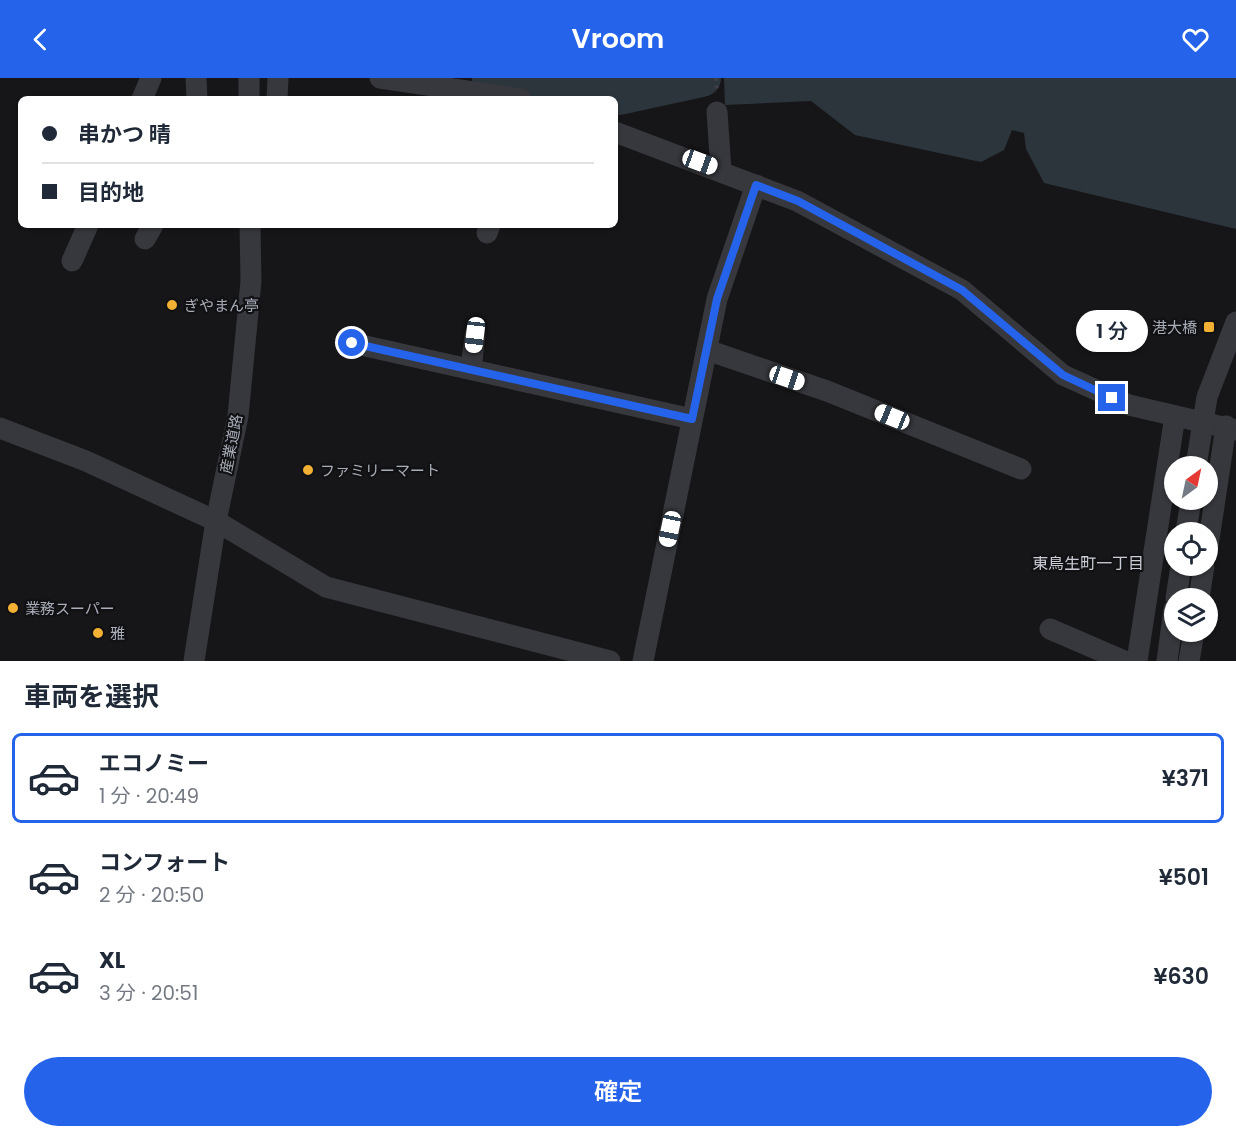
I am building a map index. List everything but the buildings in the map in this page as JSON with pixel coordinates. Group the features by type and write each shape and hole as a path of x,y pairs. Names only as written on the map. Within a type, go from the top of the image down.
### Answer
{"street":[{"path":"143,96 151,78"},
{"path":"196,78 197,96"},
{"path":"249,78 249,96"},
{"path":"277,96 278,78"},
{"path":"380,78 420,92 478,96"},
{"path":"717,112 721,170"},
{"path":"618,133 721,170 798,201 962,290 1063,375 1129,405 1231,428 1213,522"},
{"path":"643,661 717,299 756,185"},
{"path":"72,261 87,228"},
{"name":"産業道路","path":"194,661 216,521 238,416 250,281 250,228"},
{"path":"1198,456 1207,397 1236,322"},
{"path":"471,369 475,335"},
{"path":"352,343 692,419"},
{"path":"707,350 827,392 1022,469"},
{"path":"1137,661 1175,416"},
{"path":"0,428 86,461 216,521 326,587 605,660"},
{"path":"1050,629 1124,661"},
{"path":"1167,661 1170,642"},
{"path":"1190,661 1193,642"}],"shaded area":[{"path":"636,78 690,78 627,87"},
{"path":"724,78 1236,78 1236,229 1044,183 1026,149 1024,133 1012,130 1004,150 981,162 855,135 811,101 725,105"}],"waterway":[{"path":"491,78 619,96 702,78"}],"place":[{"name":"ぎやまん亭","path":"172,305"},
{"name":"港大橋","path":"1209,327"},
{"name":"ファミリーマート","path":"308,470"},
{"name":"業務スーパー","path":"13,608"},
{"name":"雅","path":"98,633"}],"district":[{"name":"東鳥生町一丁目","path":"1088,563"}],"route":[{"path":"352,343 692,419 717,299 756,185 798,201 962,290 1063,375 1112,398"}]}
